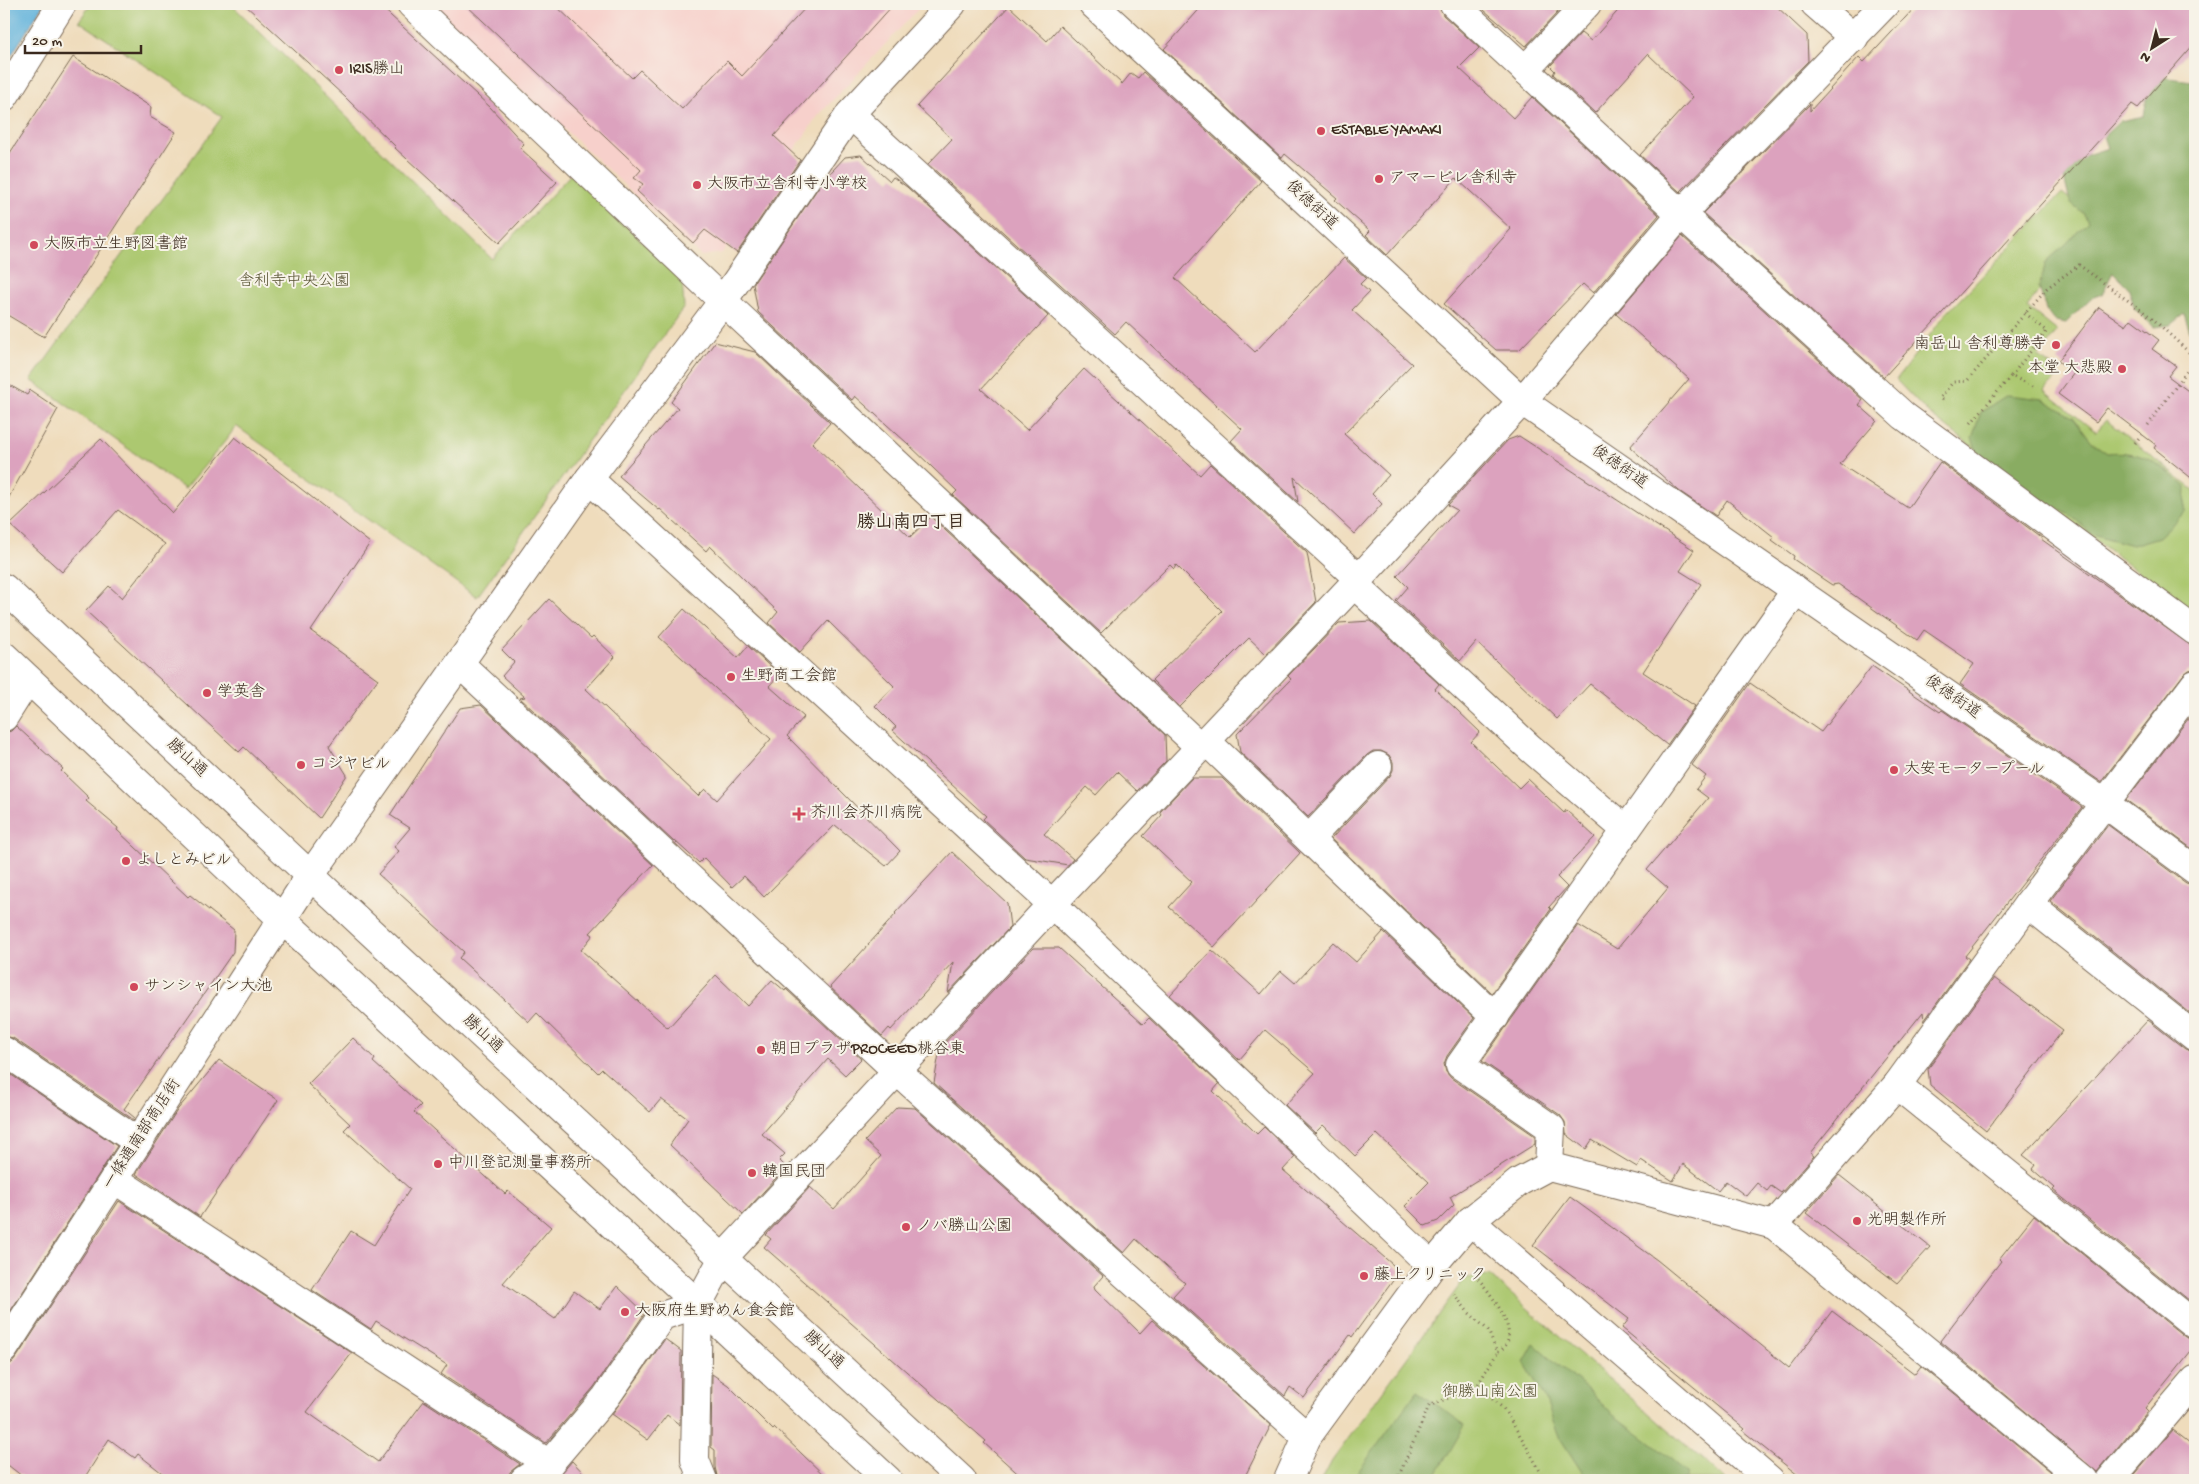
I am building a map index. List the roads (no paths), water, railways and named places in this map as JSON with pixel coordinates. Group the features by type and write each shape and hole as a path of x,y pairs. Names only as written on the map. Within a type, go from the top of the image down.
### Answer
{"street":[{"path":"4,96 62,4"},
{"path":"411,4 724,300 1203,744 1309,839 1495,1017"},
{"name":"一條通南部商店街","path":"4,1349 310,876 589,479 724,300 850,114 952,4"},
{"name":"俊徳街道","path":"1093,4 1522,401 2104,803 2195,870"},
{"path":"1454,4 1681,214 1904,416 2195,631"},
{"path":"1525,70 1586,4"},
{"path":"1815,4 1854,38"},
{"path":"703,1480 695,1460 698,1304 723,1258 1052,904 1357,581 1522,401 1681,214 1885,4"},
{"path":"850,114 1357,581 1530,748 1626,830"},
{"path":"589,479 1052,904 1432,1266"},
{"name":"勝山通","path":"4,588 310,876 962,1480"},
{"path":"1549,1166 1551,1128 1460,1065 1796,590"},
{"path":"4,656 283,920 888,1480"},
{"path":"460,664 897,1070 1307,1437"},
{"path":"4,717 28,679"},
{"path":"1774,1225 1898,1086 2028,904 2195,684"},
{"path":"1309,839 1378,766"},
{"path":"2028,904 2195,1037"},
{"path":"4,1051 138,1142"},
{"path":"1898,1086 2195,1325"},
{"path":"1288,1480 1307,1437 1432,1266 1470,1220 1519,1182 1549,1166 1774,1225 2084,1480"},
{"path":"114,1179 549,1464"},
{"path":"1470,1220 1770,1480"},
{"path":"524,1480 549,1464 606,1397 662,1316 698,1304"},
{"path":"2110,1480 2195,1380"}],"water":[{"path":"4,4 44,4 4,67"}],"place":[{"name":"IRIS勝山","path":"339,70"},
{"name":"ESTABLE YAMAKI","path":"1321,131"},
{"name":"アマービレ舎利寺","path":"1379,179"},
{"name":"大阪市立舎利寺小学校","path":"697,185"},
{"name":"大阪市立生野図書館","path":"34,245"},
{"name":"南岳山 舎利尊勝寺","path":"2056,345"},
{"name":"本堂 大悲殿","path":"2122,369"},
{"name":"生野商工会館","path":"731,677"},
{"name":"学英舎","path":"207,693"},
{"name":"コジヤビル","path":"301,765"},
{"name":"大安モータープール","path":"1894,770"},
{"name":"芥川会芥川病院","path":"799,814"},
{"name":"よしとみビル","path":"126,861"},
{"name":"サンシャイン大池","path":"134,987"},
{"name":"朝日プラザPROCEED桃谷東","path":"761,1050"},
{"name":"中川登記測量事務所","path":"438,1164"},
{"name":"韓国民団","path":"752,1173"},
{"name":"光明製作所","path":"1857,1221"},
{"name":"ノバ勝山公園","path":"906,1227"},
{"name":"藤上クリニック","path":"1364,1276"},
{"name":"大阪府生野めん食会館","path":"625,1312"}],"district":[{"name":"勝山南四丁目","path":"911,523"}],"park label":[{"name":"舎利寺中央公園","path":"294,282"},
{"name":"御勝山南公園","path":"1490,1393"}]}
